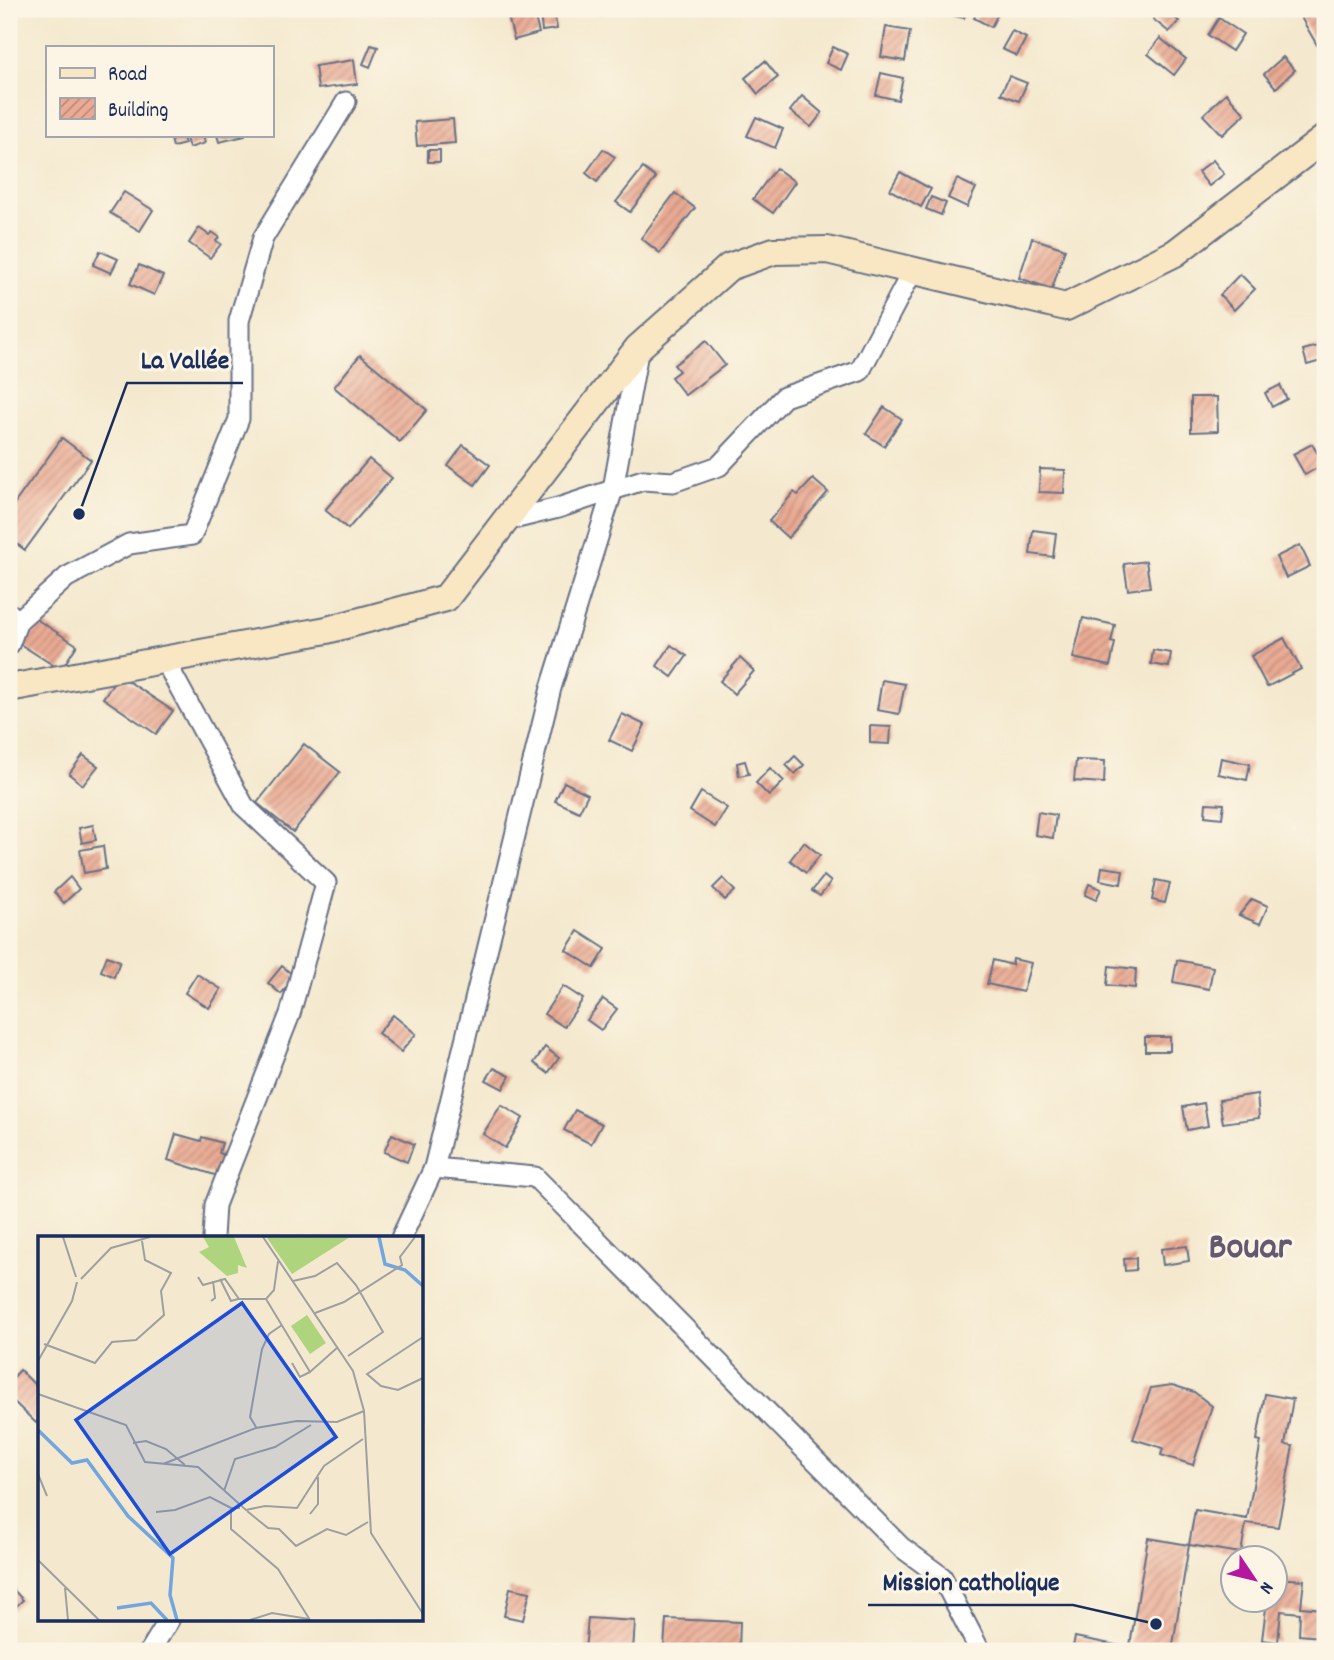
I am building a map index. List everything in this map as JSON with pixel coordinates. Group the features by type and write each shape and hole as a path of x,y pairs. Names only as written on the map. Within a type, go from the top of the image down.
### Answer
{"street":[{"path":"9,645 14,617 67,577 129,544 192,535 239,419 239,321 263,238 346,102"},
{"path":"9,688 327,630 446,598 638,348 729,267 774,251 827,250 1066,307 1175,253 1325,138"},
{"path":"505,521 558,508 643,480 673,482 719,466 784,397 860,371 913,270"},
{"path":"402,1236 434,1168 551,688 613,489 638,348"},
{"path":"164,659 244,806 326,883 290,1014 215,1205 213,1236"},
{"path":"434,1168 535,1177 901,1547 942,1577 980,1651"},
{"path":"150,1651 168,1622"}],"building":[{"path":"439,9 457,9 457,15 439,15"},
{"path":"596,9 608,9 609,12 598,15"},
{"path":"946,9 966,9 964,18 945,14"},
{"path":"978,9 1000,10 991,27 974,18"},
{"path":"1161,9 1179,21 1169,32 1153,19"},
{"path":"1308,9 1322,9 1325,14 1325,40 1317,45 1299,14"},
{"path":"533,10 539,33 514,40 508,16"},
{"path":"554,11 557,29 542,31 540,13"},
{"path":"1219,18 1243,34 1232,51 1208,35"},
{"path":"886,27 910,31 905,61 881,57"},
{"path":"1012,31 1026,38 1017,56 1002,49"},
{"path":"1160,38 1186,59 1174,75 1148,54"},
{"path":"371,45 378,47 370,67 363,64"},
{"path":"833,47 848,54 841,70 826,63"},
{"path":"1283,57 1295,70 1276,88 1264,74"},
{"path":"354,60 357,84 318,89 315,66"},
{"path":"765,61 778,77 758,94 745,78"},
{"path":"881,73 903,78 898,100 876,95"},
{"path":"1009,76 1027,83 1019,101 1001,94"},
{"path":"1226,93 1245,114 1222,135 1203,115"},
{"path":"802,96 822,113 811,127 790,111"},
{"path":"756,117 783,129 775,148 747,136"},
{"path":"453,119 455,143 417,146 415,122"},
{"path":"170,136 182,136 185,144 173,147"},
{"path":"203,136 205,143 189,148 186,138"},
{"path":"217,136 245,136 219,142"},
{"path":"603,149 615,157 597,182 586,173"},
{"path":"428,150 440,150 440,162 428,162"},
{"path":"1213,160 1224,174 1209,186 1198,172"},
{"path":"643,168 656,178 630,212 616,202"},
{"path":"776,168 795,182 773,213 753,199"},
{"path":"900,172 931,189 921,207 890,190"},
{"path":"957,179 976,188 967,207 948,198"},
{"path":"124,192 153,210 140,231 110,213"},
{"path":"675,193 695,208 660,253 641,238"},
{"path":"931,197 946,203 941,215 926,209"},
{"path":"199,228 209,235 212,232 219,237 216,241 221,244 210,258 189,243"},
{"path":"1032,238 1065,249 1052,289 1019,278"},
{"path":"100,251 118,259 111,273 93,265"},
{"path":"139,265 163,276 154,295 130,284"},
{"path":"1240,274 1255,289 1234,310 1220,295"},
{"path":"706,341 725,365 685,395 671,377 679,371 674,365"},
{"path":"1318,346 1321,361 1307,365 1303,350"},
{"path":"360,355 427,410 400,442 334,387"},
{"path":"1280,385 1287,399 1272,407 1265,393"},
{"path":"1191,397 1217,397 1218,431 1191,432"},
{"path":"884,407 902,419 884,446 866,434"},
{"path":"62,438 91,460 25,550 9,538 9,511"},
{"path":"1312,444 1324,464 1305,475 1293,454"},
{"path":"463,445 490,465 475,485 448,466"},
{"path":"369,459 392,478 348,529 325,510"},
{"path":"1040,469 1065,470 1064,493 1039,492"},
{"path":"813,479 828,492 788,538 769,521 794,492 798,495"},
{"path":"1033,530 1056,533 1053,557 1030,554"},
{"path":"1300,545 1310,566 1286,578 1276,557"},
{"path":"1146,561 1150,587 1128,590 1124,564"},
{"path":"28,614 77,645 61,670 12,639"},
{"path":"1083,618 1115,625 1111,642 1115,643 1110,666 1073,658"},
{"path":"1284,638 1301,669 1267,687 1251,656"},
{"path":"671,645 687,656 672,677 657,666"},
{"path":"1153,650 1171,653 1169,667 1151,664"},
{"path":"740,658 754,671 734,694 720,681"},
{"path":"119,675 173,711 156,734 103,698"},
{"path":"882,680 905,684 899,714 877,710"},
{"path":"622,714 645,725 632,751 609,740"},
{"path":"870,726 891,727 890,744 870,743"},
{"path":"304,744 340,772 293,832 257,803"},
{"path":"83,755 98,766 83,785 69,774"},
{"path":"795,756 804,765 795,774 786,765"},
{"path":"1221,758 1250,764 1247,780 1218,774"},
{"path":"1076,760 1105,761 1104,783 1074,781"},
{"path":"745,761 749,774 739,776 737,763"},
{"path":"770,768 784,781 769,796 756,783"},
{"path":"564,782 588,794 579,812 555,801"},
{"path":"701,792 727,808 715,827 690,811"},
{"path":"1206,803 1224,804 1222,818 1205,816"},
{"path":"1038,812 1056,815 1053,838 1035,835"},
{"path":"93,825 96,840 82,843 79,828"},
{"path":"804,842 820,855 806,873 790,860"},
{"path":"103,846 106,869 84,873 80,850"},
{"path":"1102,867 1123,870 1121,884 1100,880"},
{"path":"824,876 831,882 820,896 812,891"},
{"path":"70,877 79,889 64,903 54,892"},
{"path":"723,878 735,891 725,900 713,888"},
{"path":"1156,880 1170,883 1165,903 1152,900"},
{"path":"1089,884 1101,889 1096,900 1085,895"},
{"path":"1252,899 1268,906 1260,924 1239,915"},
{"path":"578,931 606,949 594,968 566,950"},
{"path":"107,956 120,961 114,977 101,971"},
{"path":"1013,959 1031,963 1023,992 987,984 993,960 1012,965"},
{"path":"1177,960 1213,967 1209,989 1173,982"},
{"path":"282,966 295,977 281,994 268,983"},
{"path":"1109,966 1136,969 1135,988 1107,985"},
{"path":"197,974 221,989 209,1008 185,993"},
{"path":"563,986 583,999 564,1027 544,1014"},
{"path":"603,999 617,1009 601,1030 587,1020"},
{"path":"393,1015 416,1034 401,1052 378,1033"},
{"path":"1145,1037 1170,1037 1170,1051 1145,1051"},
{"path":"545,1047 559,1058 548,1073 534,1063"},
{"path":"494,1068 510,1076 503,1089 486,1080"},
{"path":"1257,1094 1259,1118 1223,1123 1219,1100"},
{"path":"1204,1103 1208,1126 1187,1130 1183,1107"},
{"path":"501,1105 523,1118 505,1148 483,1134"},
{"path":"575,1110 602,1124 591,1144 564,1130"},
{"path":"176,1134 222,1143 219,1153 230,1157 224,1178 168,1160"},
{"path":"392,1134 414,1144 407,1162 384,1152"},
{"path":"1187,1246 1189,1261 1163,1265 1161,1249"},
{"path":"1136,1258 1136,1270 1125,1271 1124,1259"},
{"path":"20,1370 38,1388 36,1423 9,1397 9,1382"},
{"path":"1172,1385 1194,1392 1212,1406 1193,1465 1161,1455 1163,1448 1133,1439 1151,1388"},
{"path":"1265,1394 1293,1399 1285,1445 1293,1446 1278,1527 1246,1523 1242,1544 1218,1544 1218,1549 1189,1545 1195,1510 1247,1519 1261,1441 1257,1440"},
{"path":"1148,1538 1189,1545 1172,1651 1129,1651"},
{"path":"1288,1579 1304,1580 1301,1607 1325,1609 1325,1651 1320,1651 1321,1637 1299,1635 1300,1613 1288,1612"},
{"path":"9,1585 23,1600 9,1613"},
{"path":"510,1588 530,1592 523,1620 504,1616"},
{"path":"1265,1614 1281,1614 1278,1642 1262,1640"},
{"path":"588,1618 635,1621 633,1651 585,1651"},
{"path":"666,1619 740,1622 739,1651 664,1647"},
{"path":"1075,1637 1126,1647 1125,1651 1072,1651"}],"place":[{"name":"La Vallée","path":"79,514"},
{"name":"Mission catholique","path":"1156,1624"}],"district":[{"name":"Bouar","path":"1250,1244"}]}
